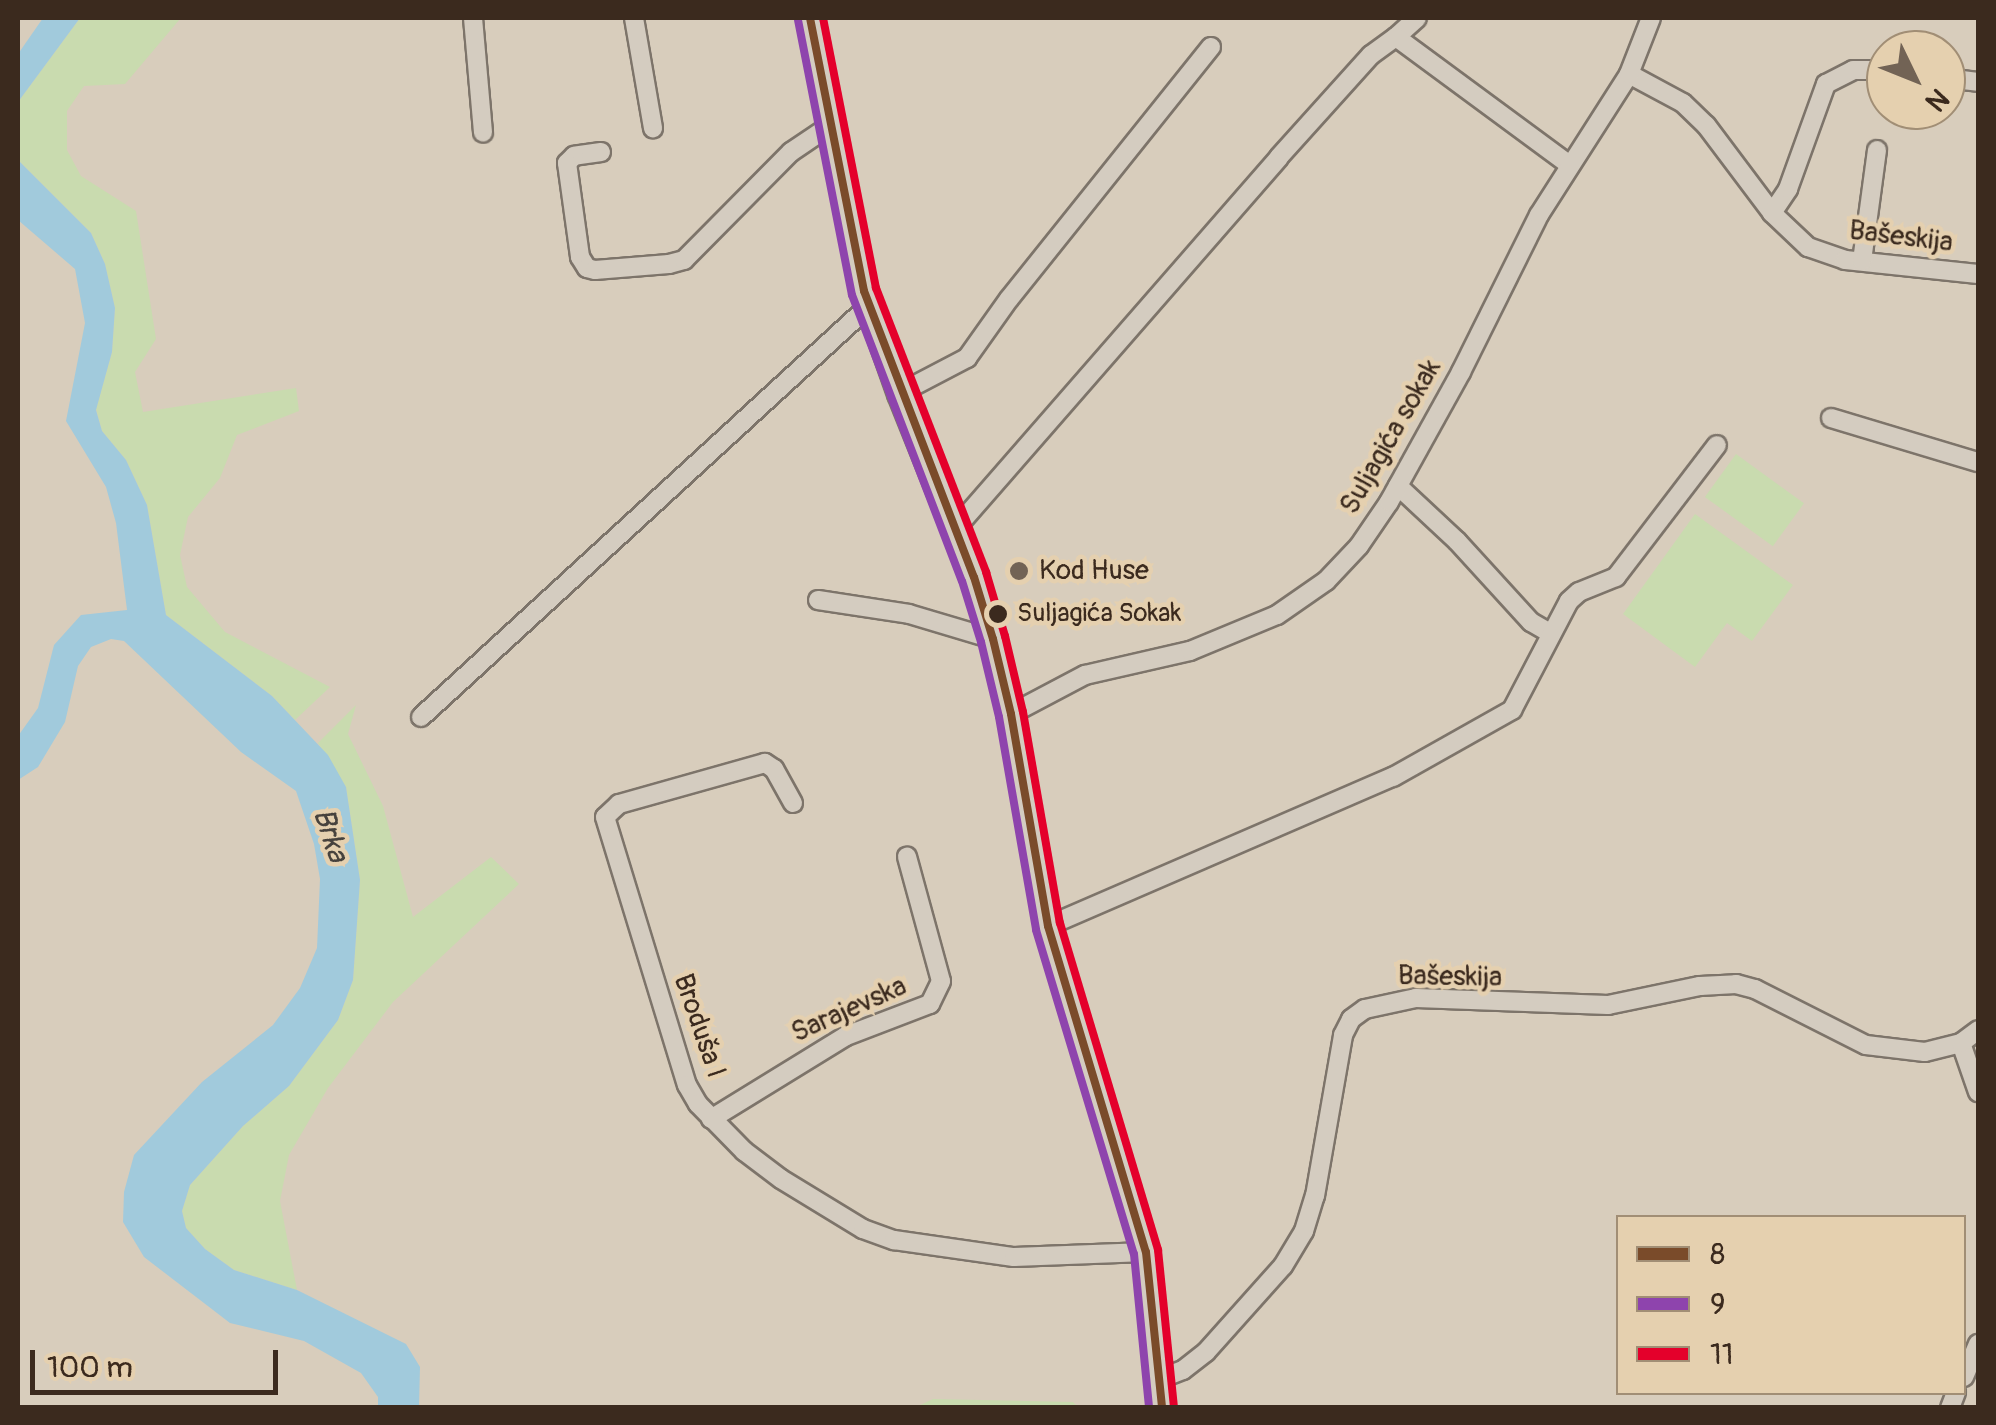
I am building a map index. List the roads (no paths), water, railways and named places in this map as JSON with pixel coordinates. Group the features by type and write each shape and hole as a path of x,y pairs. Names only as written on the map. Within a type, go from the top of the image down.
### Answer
{"main road":[{"path":"810,18 870,306 956,529 993,640 1011,714 1048,926 1146,1252 1162,1378 1162,1408"}],"street":[{"path":"473,18 483,133"},
{"path":"634,18 653,128"},
{"path":"956,529 1279,157 1371,56 1417,18"},
{"name":"Suljagića sokak","path":"1011,714 1085,676 1209,645 1278,616 1326,580 1359,546 1398,486 1568,164 1629,74 1651,18"},
{"path":"1396,37 1568,164"},
{"path":"900,392 967,358 1008,299 1211,47"},
{"path":"1772,213 1788,189 1826,84 1853,70 1866,70"},
{"name":"Bašeskija","path":"1629,74 1683,103 1706,126 1772,213 1820,254 1978,274"},
{"path":"601,152 574,156 567,163 580,257 587,268 595,270 669,264 684,260 792,152 831,125"},
{"path":"1862,262 1877,150"},
{"path":"421,717 870,306"},
{"path":"1831,418 1978,462"},
{"path":"1048,926 1392,777 1504,715 1519,702 1550,634 1580,592 1616,577 1717,446"},
{"path":"1398,486 1457,542 1512,603 1550,634"},
{"path":"818,600 908,614 993,640"},
{"name":"Broduša I","path":"793,803 774,769 765,763 619,804 605,818 687,1085 711,1118 781,1179 863,1229 894,1240 1014,1258 1146,1252"},
{"name":"Sarajevska","path":"711,1118 846,1036 930,1004 941,981 908,857"},
{"name":"Bašeskija","path":"1162,1378 1183,1370 1206,1352 1284,1266 1304,1231 1315,1196 1343,1035 1351,1019 1365,1009 1416,998 1608,1005 1700,986 1736,984 1866,1045 1925,1052 1961,1043 1978,1030"},
{"path":"1961,1043 1978,1092"},
{"path":"1966,1372 1978,1344"}],"water":[{"path":"43,18 80,18 18,102 18,54"},
{"name":"Brka","path":"18,160 91,233 105,264 115,308 112,352 96,410 102,431 126,460 147,505 166,615 272,696 328,755 346,787 360,880 353,980 338,1020 289,1086 243,1126 190,1185 182,1211 186,1228 205,1249 234,1270 297,1290 406,1344 420,1367 419,1407 378,1407 378,1397 361,1373 304,1341 230,1323 144,1257 123,1222 124,1192 134,1155 202,1082 273,1025 300,988 317,948 320,879 314,844 296,791 241,752 124,641 111,639 91,647 78,666 65,722 38,767 18,780 18,736 38,708 54,645 81,615 127,610 116,523 106,487 66,421 85,323 75,269 18,220"}],"place":[{"name":"Kod Huse","path":"1019,571"},
{"name":"Suljagića Sokak","path":"998,614"}]}
